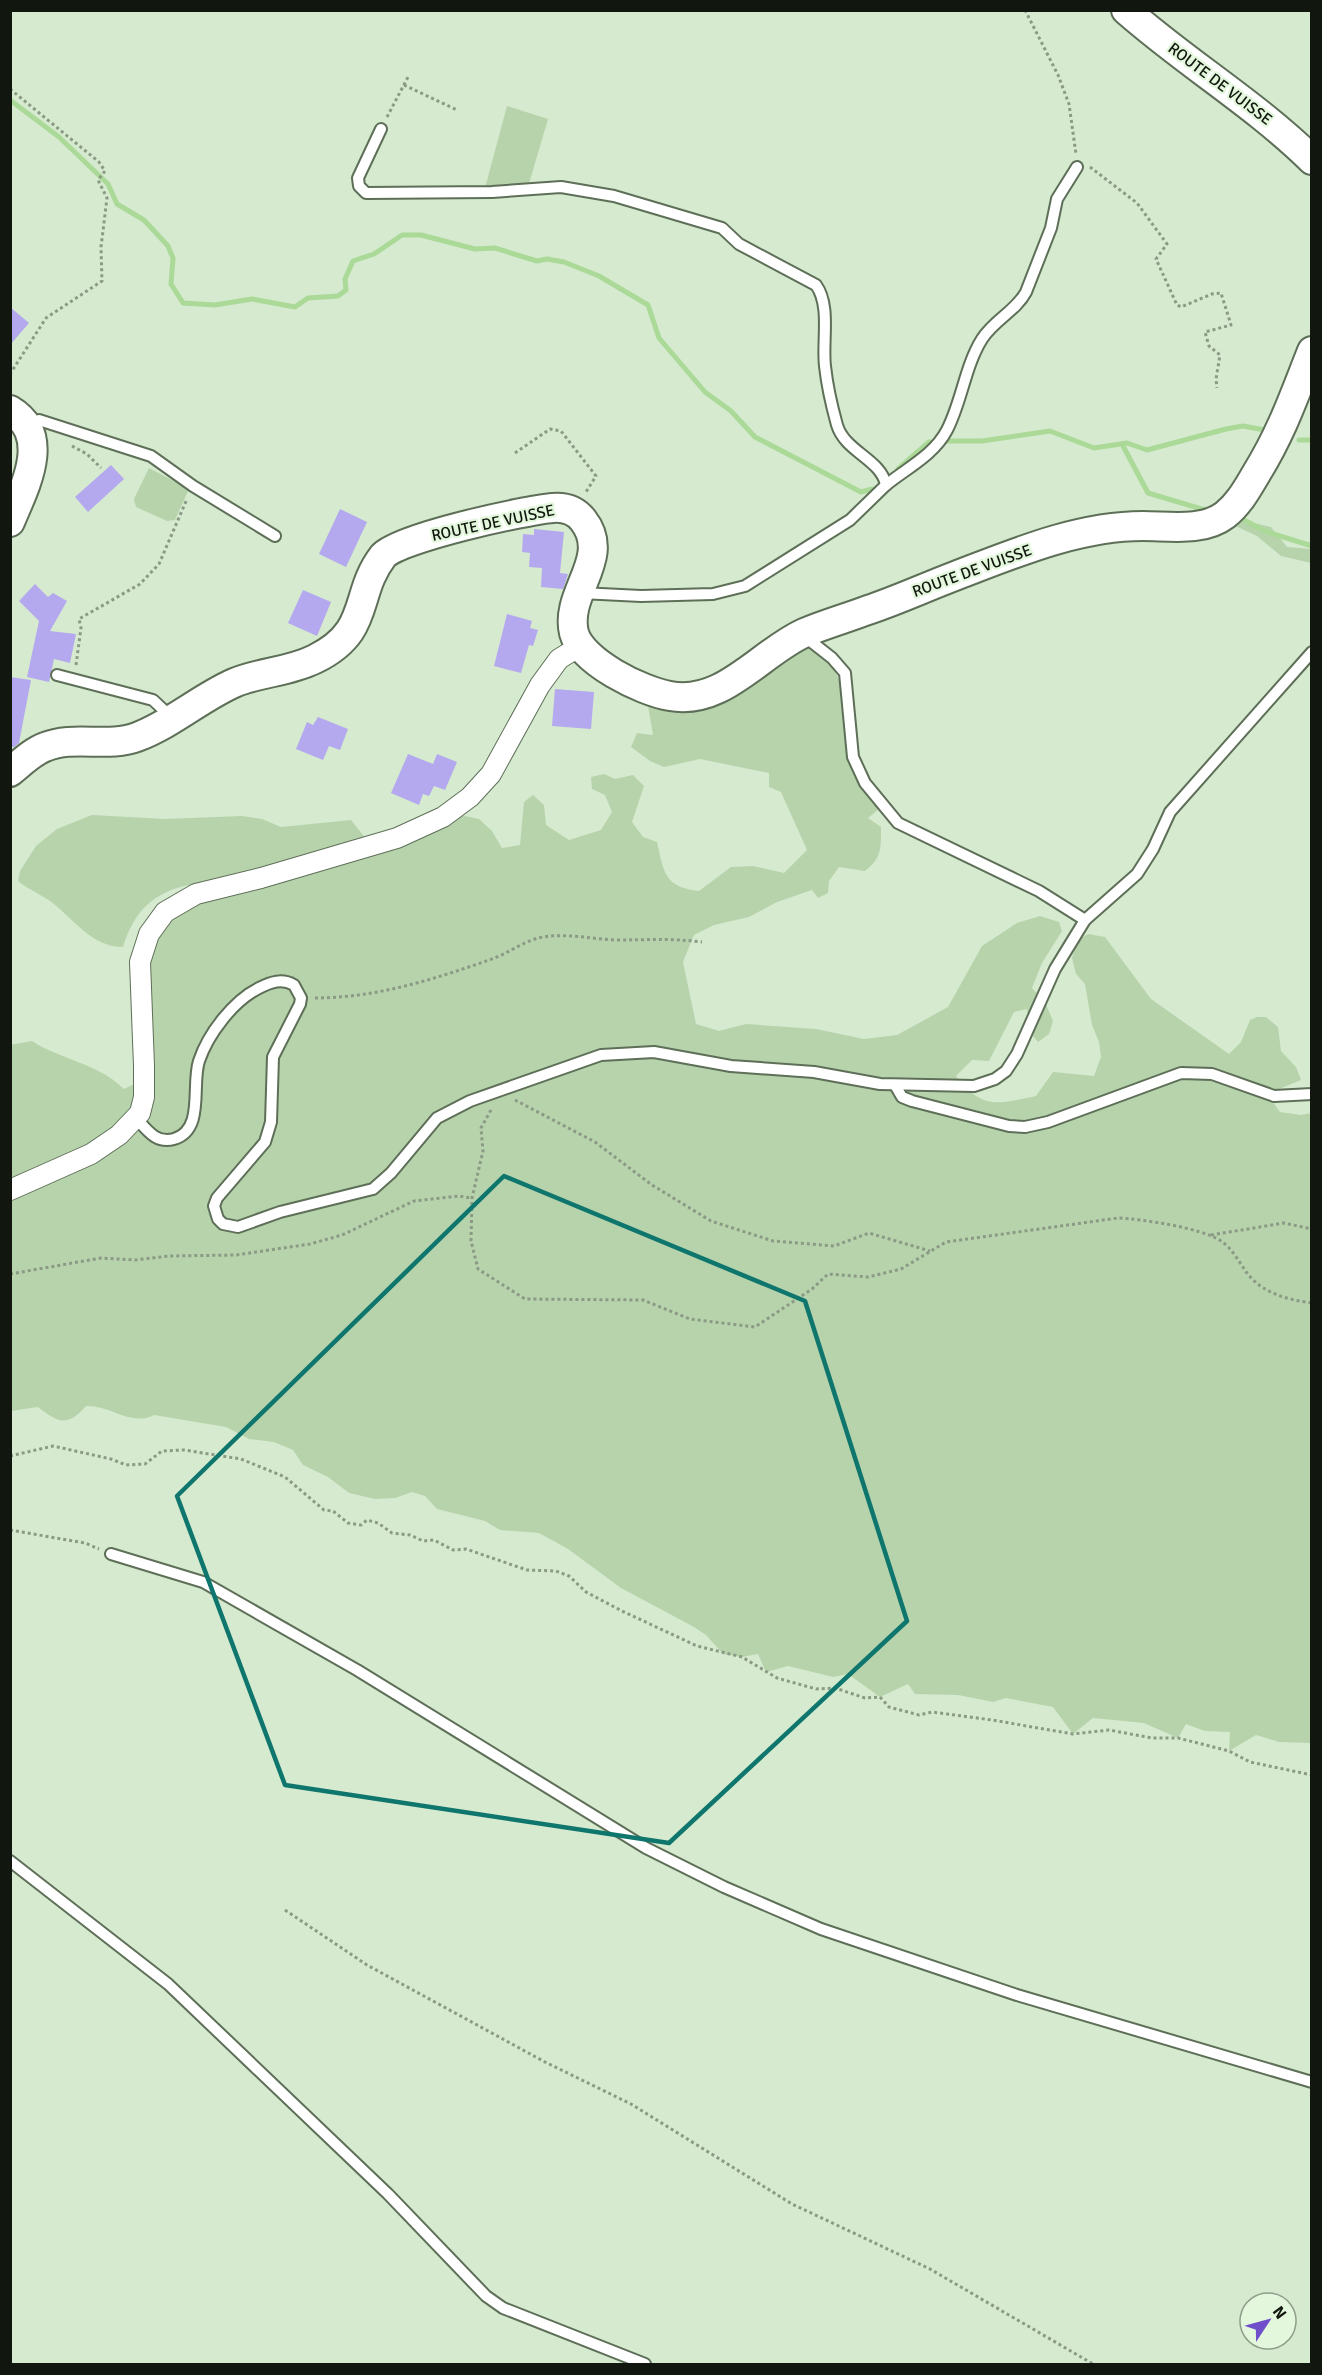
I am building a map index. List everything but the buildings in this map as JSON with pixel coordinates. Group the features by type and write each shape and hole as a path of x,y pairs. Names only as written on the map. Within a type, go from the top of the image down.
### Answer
{"street":[{"name":"ROUTE DE VUISSE","path":"1126,10 1185,60 1270,121 1311,160"},
{"name":"ROUTE DE VUISSE","path":"10,772 45,747 65,742 130,740 234,683 303,664 338,645 355,622 382,558 393,548 416,539 556,507 574,511 584,521 593,543 592,560 579,593 573,622 580,646 604,666 641,687 665,695 690,698 704,695 726,685 801,634 1068,536 1108,528 1203,525 1221,518 1239,501 1281,431 1311,351"},
{"path":"10,522 33,458 32,439 18,417"},
{"path":"10,1190 91,1154 119,1136 136,1118 143,1106 140,962 149,934 165,912 196,894 397,838 443,817 470,797 490,774 540,685 559,659 580,646"}],"lane":[{"path":"381,129 358,178 359,186 366,193 492,192 561,187 614,196 706,221 722,228 739,244 816,285 824,295 825,367 837,427 852,448 874,465 886,485"},
{"path":"579,593 641,596 713,594 745,586 850,520 886,485 916,464 948,429 981,340 992,326 1022,300 1051,228 1057,199 1077,167"},
{"path":"18,417 39,420 151,456 192,486 275,536"},
{"path":"801,634 832,658 845,673 853,757 865,783 898,823 1038,891 1085,920"},
{"path":"136,1118 153,1137 161,1140 177,1138 185,1134 193,1118 199,1060 218,1026 252,992 280,981 294,985 301,998 298,1011 273,1057 270,1132 256,1156 217,1198 215,1213 223,1224 238,1227 280,1212 373,1189 391,1173 437,1118 499,1091 585,1059 634,1051 654,1052 731,1066 814,1072 867,1083 974,1086 1002,1074 1017,1054 1055,969 1085,920 1137,874 1153,849 1170,812 1311,652"},
{"path":"57,675 153,700 172,718"},
{"path":"895,1085 902,1097 912,1101 1009,1126 1025,1127 1048,1122 1181,1073 1212,1074 1274,1096 1311,1094"},
{"path":"111,1554 203,1582 357,1670 466,1740 646,1848 724,1887 821,1929 1006,1991 1311,2082"},
{"path":"10,1861 168,1984 379,2186 486,2296 503,2308 645,2364"}],"path":[{"path":"1025,10 1070,104 1077,167 1088,165 1114,183 1137,203 1167,244 1166,249 1156,254 1156,259 1177,305 1181,307 1212,294 1221,293 1231,325 1205,332 1209,346 1220,355 1217,388"},
{"path":"381,129 408,76"},
{"path":"404,85 457,110"},
{"path":"10,89 99,162 105,171 98,178 107,198 101,247 102,281 46,318 10,374"},
{"path":"515,453 550,429 561,431 596,476 574,511"},
{"path":"72,679 81,628 79,619 140,584 159,564 192,486"},
{"path":"301,998 340,998 374,993 442,977 501,956 541,937 573,935 615,940 668,937 702,942"},
{"path":"930,1251 869,1233 834,1246 773,1241 711,1221 652,1185 595,1142 499,1091 496,1103 481,1128 483,1151 472,1198 471,1241 478,1269 525,1299 643,1299 690,1319 755,1327 812,1289 828,1274 868,1277 901,1269 946,1242 1118,1218 1139,1219 1211,1235 1284,1223 1311,1229"},
{"path":"10,1274 101,1258 135,1260 169,1256 236,1255 310,1244 342,1235 414,1201 459,1196 472,1198"},
{"path":"1211,1235 1231,1251 1259,1286 1275,1294 1311,1303"},
{"path":"10,1456 53,1446 111,1459 126,1466 145,1464 162,1451 184,1450 242,1459 285,1477 324,1510 333,1511 348,1522 361,1524 367,1520 378,1523 392,1533 410,1535 423,1541 434,1540 453,1550 466,1549 527,1570 556,1570 569,1576 586,1592 622,1611 697,1646 742,1657 777,1678 816,1689 835,1688 865,1698 880,1697 889,1707 919,1715 932,1712 1073,1734 1109,1730 1152,1738 1178,1738 1229,1751 1250,1762 1311,1775"},
{"path":"10,1530 85,1543 111,1554"},
{"path":"285,1910 367,1965 544,2062 640,2109 792,2204 930,2270 1093,2364"}],"highlighted area":[{"path":"504,1176 805,1301 907,1621 669,1843 285,1785 177,1496"}],"green space":[{"path":"507,106 548,119 528,187 485,188"},
{"path":"149,468 189,489 175,520 167,521 136,507 134,499"},
{"path":"1237,519 1271,527 1287,547 1311,549 1311,563 1281,556 1257,536 1231,524"},
{"path":"801,641 834,669 840,682 854,769 863,791 879,809 868,818 881,827 878,857 865,871 839,867 829,881 828,893 818,898 812,890 777,902 749,917 714,925 694,935 683,962 696,1024 719,1031 746,1024 816,1029 864,1039 897,1035 948,1007 982,946 1017,923 1040,916 1059,922 1062,931 1042,963 1032,988 1045,1002 1053,1021 1049,1034 1038,1042 1029,1031 1027,1009 1014,1012 989,1061 972,1060 956,1076 974,1095 992,1102 1011,1101 1036,1096 1053,1072 1094,1076 1101,1057 1099,1042 1092,1025 1085,984 1076,974 1072,958 1078,940 1088,934 1105,937 1151,999 1229,1054 1241,1042 1250,1020 1266,1017 1278,1027 1281,1051 1296,1067 1301,1080 1267,1094 1280,1112 1301,1115 1312,1113 1311,1743 1279,1742 1256,1735 1229,1751 1230,1732 1205,1731 1186,1724 1178,1738 1144,1723 1093,1718 1073,1734 1053,1707 1006,1698 993,1702 958,1695 915,1694 908,1684 880,1697 848,1674 833,1677 788,1666 766,1672 758,1654 742,1657 723,1654 706,1635 694,1627 621,1588 568,1549 539,1533 500,1530 485,1521 437,1509 425,1496 412,1492 395,1498 375,1499 349,1493 328,1477 303,1465 293,1450 274,1442 249,1439 226,1427 154,1415 137,1419 86,1406 80,1413 68,1420 51,1417 38,1407 11,1411 10,1045 32,1041 103,1073 124,1089 151,1076 144,985 158,931 187,892 188,885 164,893 146,906 133,924 123,947 112,946 94,938 54,904 18,881 20,871 36,846 57,829 92,815 165,819 242,816 262,819 281,827 351,820 370,844 460,815 479,819 492,831 502,848 520,845 524,802 533,795 544,805 546,825 569,840 601,830 612,812 605,795 592,789 591,777 604,774 615,779 633,775 644,786 632,822 643,837 657,842 664,871 679,886 699,891 731,867 753,866 784,873 807,850 781,792 769,787 769,773 700,759 664,767 650,761 631,747 637,733 653,735 647,700 668,705"}],"waterway":[{"path":"10,100 59,137 108,184 117,204 144,220 168,246 173,258 171,284 183,303 215,305 252,299 295,307 308,298 338,296 346,290 345,279 353,261 374,254 402,235 421,235 475,249 495,248 537,261 547,259 564,262 599,276 648,305 659,338 705,392 731,411 755,437 861,492 872,489"},
{"path":"947,441 982,441 1050,431 1094,448 1127,443 1147,450 1243,426 1265,430"},
{"path":"1299,440 1312,440"},
{"path":"898,469 929,442"},
{"path":"1122,444 1148,493 1205,510"},
{"path":"1244,520 1267,532 1312,546"}]}
